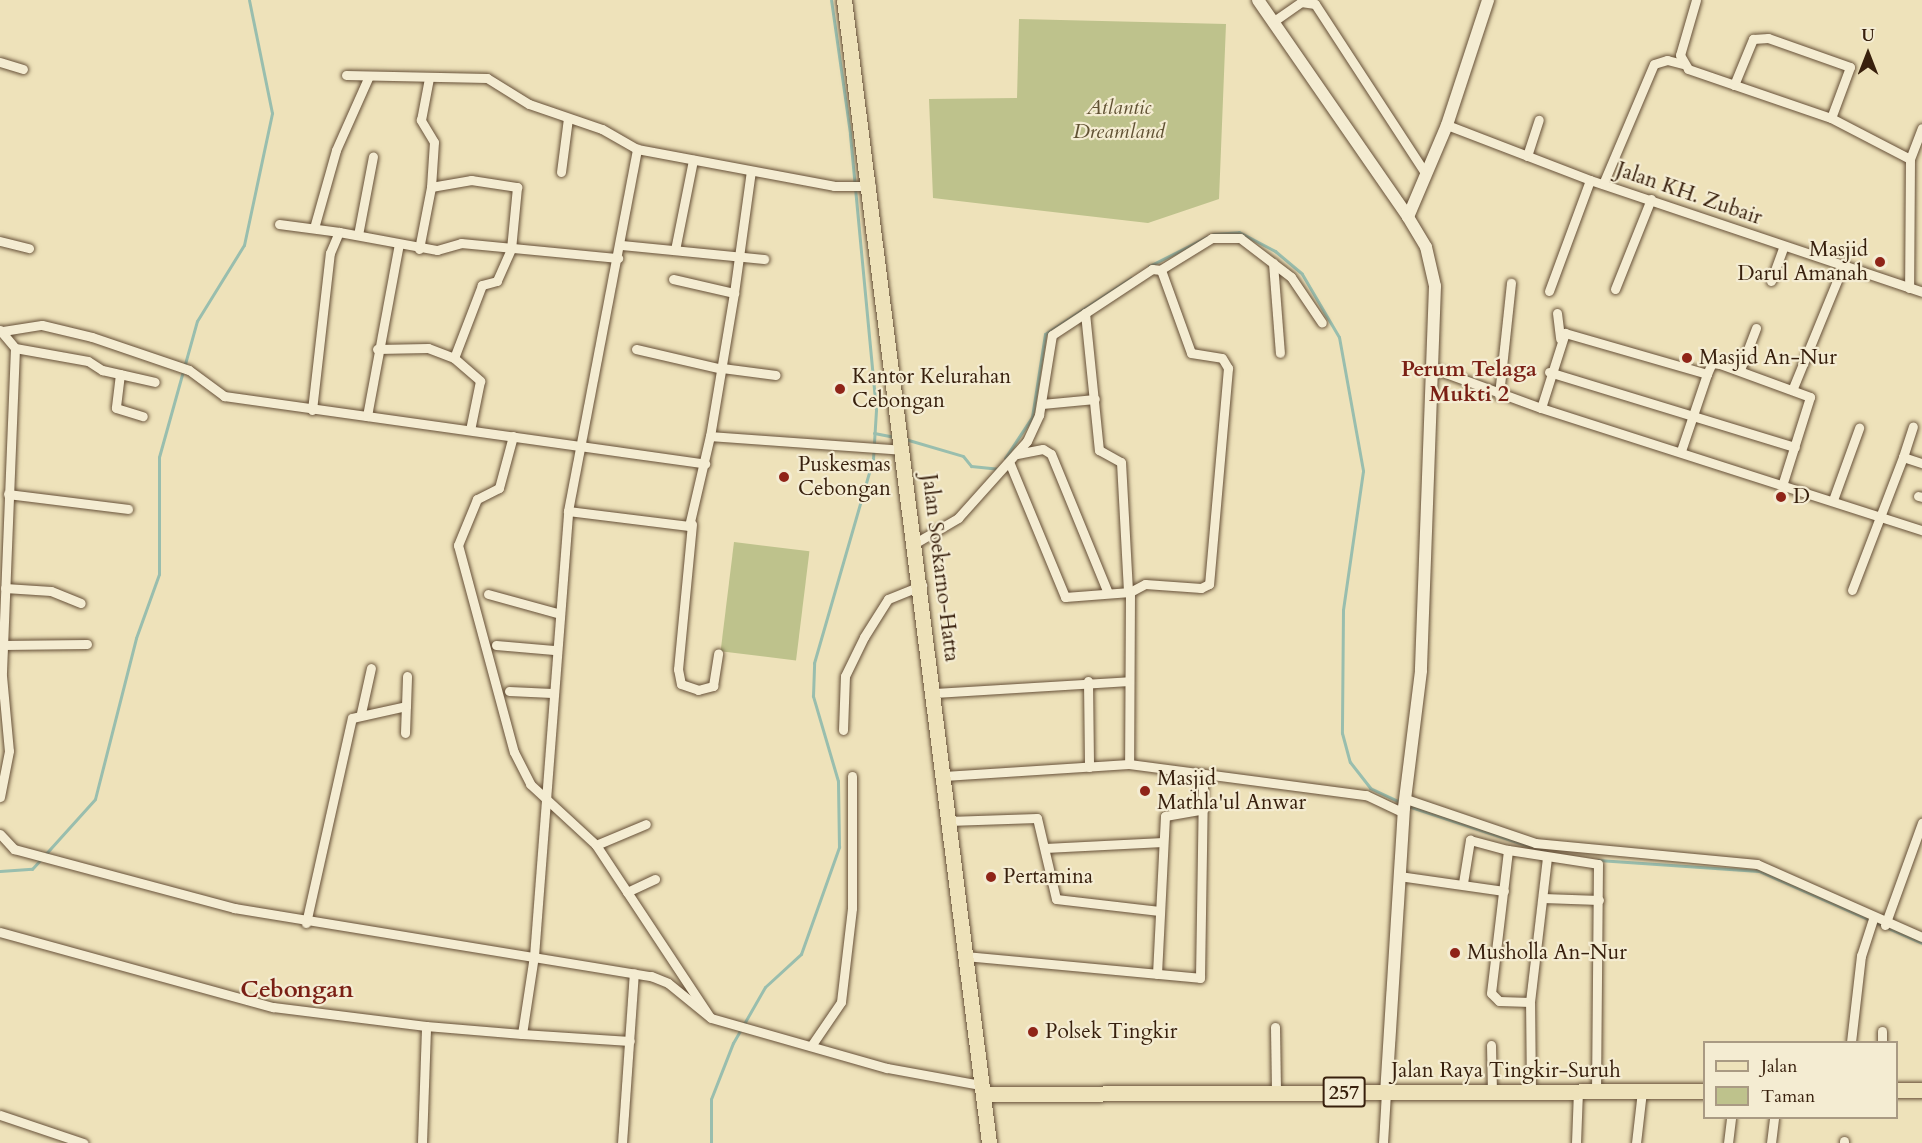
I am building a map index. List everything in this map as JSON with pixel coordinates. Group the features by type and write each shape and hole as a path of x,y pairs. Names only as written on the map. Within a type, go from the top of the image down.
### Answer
{"main road":[{"name":"Jalan Soekarno-Hatta","path":"844,0 917,542 964,956 989,1143"},
{"name":"Jalan Raya Tingkir-Suruh","path":"982,1089 1276,1093 1703,1091"},
{"path":"1898,1090 1922,1090"}],"street":[{"path":"1258,0 1408,217 1426,247 1433,276 1421,671 1405,806 1383,1143"},
{"path":"1408,217 1447,125 1488,0"},
{"path":"1683,64 1682,43 1696,0"},
{"path":"1274,21 1301,2 1314,2 1426,174"},
{"path":"1734,85 1753,39 1768,38 1850,67 1832,118"},
{"path":"1603,184 1654,64 1667,60 1832,118 1910,159"},
{"path":"0,62 23,69"},
{"path":"346,75 487,78 529,104 568,118 637,149 834,186 868,187"},
{"path":"314,228 336,150 369,76"},
{"path":"419,249 431,188 434,142 421,120 429,78"},
{"path":"561,171 568,118"},
{"path":"1527,156 1539,120"},
{"name":"Jalan KH. Zubair","path":"1447,125 1590,180 1922,292"},
{"path":"1909,288 1910,159 1922,128"},
{"path":"522,1034 534,956 557,613 568,511 621,245 637,149"},
{"path":"358,234 373,156"},
{"path":"675,250 693,160"},
{"path":"718,653 713,686 698,690 681,684 678,669 692,525 705,464 741,256 751,171"},
{"path":"431,188 471,180 517,187 511,249 497,280 482,285 454,358"},
{"path":"1549,291 1590,180"},
{"path":"1615,289 1651,199"},
{"path":"279,224 358,234 419,249 461,243 618,258"},
{"path":"312,410 330,253 339,232"},
{"path":"917,542 958,518 1017,454 1042,404 1049,340 1152,269 1160,270 1224,236 1240,238 1291,277 1322,323"},
{"path":"0,241 28,248"},
{"path":"367,416 377,349 399,244"},
{"path":"621,245 764,259"},
{"path":"1771,280 1784,246"},
{"path":"1273,263 1280,353"},
{"path":"1793,388 1843,266"},
{"path":"1010,464 1065,597 1129,592 1142,584 1201,588 1210,581 1228,368 1222,358 1191,352 1160,270"},
{"path":"673,279 734,293"},
{"path":"1499,395 1511,283"},
{"path":"1085,313 1099,450 1121,462 1129,592 1129,764"},
{"path":"1541,408 1549,372 1560,339 1557,313"},
{"path":"155,382 120,374 88,361 15,348 2,331 42,325 189,370 224,396 705,464"},
{"path":"1740,370 1756,328"},
{"path":"1560,339 1570,333 1707,374"},
{"path":"0,797 9,740 3,645 4,524 8,494 4,412 15,348"},
{"path":"377,349 428,348 454,358 480,381 470,430"},
{"path":"636,349 722,369 776,375"},
{"path":"1681,451 1707,374 1714,362 1793,388 1810,399 1782,486"},
{"path":"1432,368 1499,395 1681,451 1922,530"},
{"path":"1549,372 1795,447"},
{"path":"120,374 116,408 143,416"},
{"path":"1042,404 1095,399"},
{"path":"1852,590 1913,427"},
{"path":"1833,500 1859,428"},
{"path":"513,436 498,488 471,508 459,556 514,752 523,775 596,844 711,1018"},
{"path":"710,436 863,449 903,448"},
{"path":"1017,454 1044,449 1051,454 1108,593"},
{"path":"1903,457 1922,463"},
{"path":"8,494 128,509"},
{"path":"568,511 692,525"},
{"path":"843,730 845,676 864,637 888,599 922,585"},
{"path":"4,588 51,591 81,603"},
{"path":"488,594 557,613"},
{"path":"3,645 87,644"},
{"path":"496,645 555,650"},
{"path":"361,713 371,668"},
{"path":"405,733 407,676"},
{"path":"935,693 1088,681 1129,681"},
{"path":"1088,681 1089,766"},
{"path":"509,692 552,693"},
{"path":"306,923 352,718 361,713 406,706"},
{"path":"944,776 1129,764 1203,778 1366,795 1533,848 1547,857 1596,861 1599,900 1596,1091"},
{"path":"811,1046 841,1002 852,908 852,776"},
{"path":"964,956 1201,977 1203,778"},
{"path":"1157,974 1163,842 1168,812 1203,809"},
{"path":"948,821 1032,817 1040,821 1058,900 1159,911"},
{"path":"1885,925 1922,823"},
{"path":"596,844 646,824"},
{"path":"0,834 14,849 306,923 634,973 668,983 711,1018 887,1068 982,1089"},
{"path":"1462,883 1470,840 1508,850 1533,848 1757,864 1871,922 1922,937"},
{"path":"1045,848 1163,842"},
{"path":"1508,850 1492,996 1530,1002"},
{"path":"1531,1092 1530,1002 1547,857"},
{"path":"1400,876 1462,883 1504,891"},
{"path":"627,892 655,879"},
{"path":"1543,898 1599,900"},
{"path":"1851,1041 1871,922"},
{"path":"0,932 273,1006 426,1026 630,1041"},
{"path":"622,1143 634,973"},
{"path":"422,1143 426,1026"},
{"path":"1275,1027 1276,1093"},
{"path":"1882,1030 1882,1041"},
{"path":"1491,1045 1492,1092"},
{"path":"1576,1143 1578,1091"},
{"path":"1636,1143 1642,1091"},
{"path":"0,1115 83,1143"},
{"path":"1728,1143 1731,1119"},
{"path":"1771,1143 1774,1119"}],"green space":[{"name":"Atlantic Dreamland","path":"1019,19 1226,24 1219,199 1148,223 933,198 929,99 1017,98"},
{"path":"734,542 809,551 796,660 721,651"}],"waterway":[{"path":"0,871 32,869 95,799 136,638 159,574 159,457 197,321 244,245 272,113 249,0"},
{"path":"711,1143 711,1099 733,1043 765,987 801,954 839,847 838,781 813,696 814,663 873,459 876,410 850,133 831,0"},
{"path":"1213,234 1239,232 1275,251 1302,274 1339,337 1363,471 1343,610 1342,733 1350,762 1370,788 1402,803"},
{"path":"1149,266 1207,237"},
{"path":"1005,458 1032,417 1045,334 1131,278"},
{"path":"874,433 895,437"},
{"path":"905,439 963,456 971,466 998,469"},
{"path":"1408,806 1547,852"},
{"path":"1598,860 1759,871 1922,943"}],"place":[{"name":"Masjid Darul Amanah","path":"1880,262"},
{"name":"Masjid An-Nur","path":"1687,358"},
{"name":"Kantor Kelurahan Cebongan","path":"840,389"},
{"name":"Puskesmas Cebongan","path":"784,477"},
{"name":"D","path":"1781,497"},
{"name":"Masjid Mathla'ul Anwar","path":"1145,791"},
{"name":"Pertamina","path":"991,877"},
{"name":"Musholla An-Nur","path":"1455,953"},
{"name":"Polsek Tingkir","path":"1033,1032"}],"district":[{"name":"Perum Telaga Mukti 2","path":"1469,382"},
{"name":"Cebongan","path":"297,990"}]}
